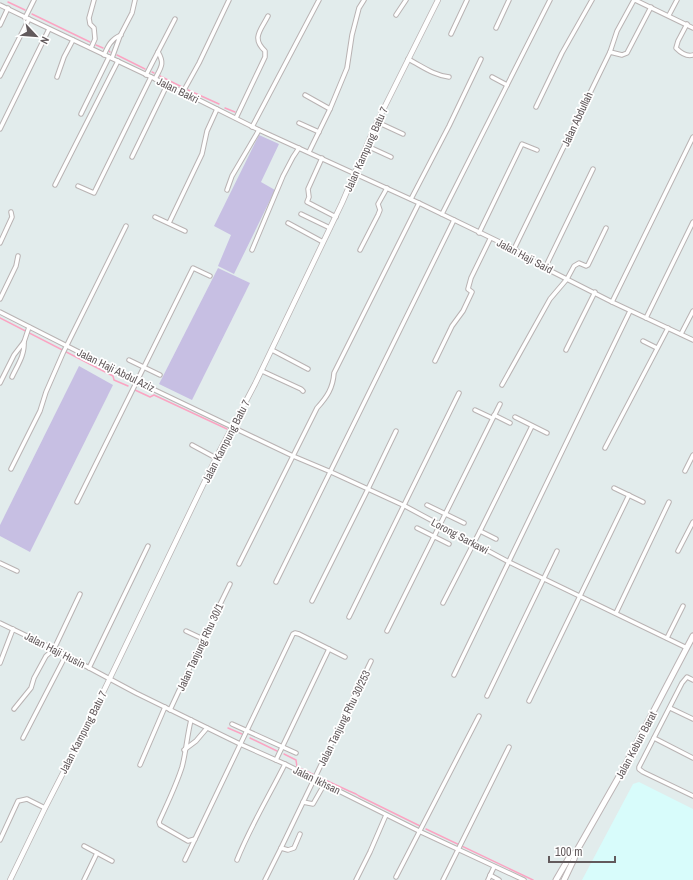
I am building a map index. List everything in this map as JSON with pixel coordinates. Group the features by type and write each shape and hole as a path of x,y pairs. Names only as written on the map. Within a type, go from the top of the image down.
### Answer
{"main road":[{"name":"Jalan Kebun Barat","path":"564,880 576,852 621,773 693,636"},
{"name":"Jalan Kebun Barat","path":"556,880 570,856 576,852"}],"street":[{"path":"0,76 27,19 34,0"},
{"path":"91,48 95,39 94,28 90,24 89,18 94,0"},
{"path":"81,114 132,13 136,0"},
{"path":"183,92 199,63 229,0"},
{"path":"252,127 319,0"},
{"path":"309,152 330,109 347,68 352,35 359,8 364,0"},
{"path":"396,15 406,0"},
{"name":"Jalan Kampung Batu 7","path":"10,880 44,808 110,679 216,458 262,371 336,217 377,122 438,0"},
{"path":"451,34 467,0"},
{"path":"496,28 509,0"},
{"path":"442,214 550,0"},
{"path":"536,107 562,53 592,0"},
{"path":"635,0 693,28"},
{"name":"Jalan Abdullah","path":"514,249 610,52 617,31 635,0"},
{"path":"669,16 677,0"},
{"name":"Jalan Bakri","path":"0,5 355,175"},
{"path":"610,52 622,55 628,53 651,7"},
{"path":"0,25 8,8"},
{"path":"236,118 265,57 265,51 259,44 258,38 268,16"},
{"path":"78,186 94,193 158,52 175,19"},
{"path":"687,24 676,48 688,56 693,55"},
{"path":"0,129 49,28"},
{"path":"104,54 112,39 121,35"},
{"path":"57,77 64,57 73,40"},
{"path":"155,79 162,63 162,59 158,52"},
{"path":"408,59 420,64 430,72 449,78"},
{"path":"411,199 449,126 481,59"},
{"path":"55,185 118,61"},
{"path":"492,77 507,85"},
{"path":"132,157 167,85"},
{"path":"305,95 330,109"},
{"path":"169,223 202,154 207,131 217,110"},
{"path":"377,122 403,134"},
{"path":"299,123 319,132"},
{"path":"227,190 232,176 259,130"},
{"path":"612,302 693,138"},
{"path":"479,233 522,144 536,150"},
{"path":"367,146 391,157"},
{"path":"252,250 283,176 299,148"},
{"path":"322,158 308,189 309,197 307,202 336,217"},
{"path":"545,268 593,169"},
{"name":"Jalan Haji Said","path":"355,175 419,202 490,239 514,249 545,268 595,292 612,302 693,340"},
{"path":"360,250 378,215 380,210 378,204 387,188"},
{"path":"239,564 317,408 328,397 333,383 334,373 419,202"},
{"path":"0,243 12,217 11,212"},
{"path":"301,214 330,228"},
{"path":"155,217 184,231"},
{"path":"276,582 454,220"},
{"path":"646,318 693,222"},
{"path":"288,223 323,242"},
{"path":"11,469 40,411 46,392 63,353 126,226"},
{"path":"502,385 550,299 567,279 577,263 588,265 606,228"},
{"path":"435,361 452,326 472,292 468,289 490,239"},
{"path":"0,299 16,266 18,256"},
{"path":"77,502 138,382 193,268 210,276"},
{"path":"566,350 595,292"},
{"path":"454,675 630,311"},
{"path":"681,334 693,311"},
{"name":"Jalan Haji Abdul Aziz","path":"0,312 66,347 232,426"},
{"path":"0,383 14,355 24,342 29,328"},
{"path":"605,448 668,328"},
{"path":"642,341 657,348"},
{"path":"12,377 24,349 24,342"},
{"path":"272,350 308,369"},
{"path":"130,360 160,375"},
{"path":"262,371 303,391"},
{"path":"349,617 405,506 417,478 459,393"},
{"path":"387,631 500,404"},
{"path":"475,410 510,423"},
{"path":"515,417 547,433"},
{"name":"Lorong Sarkawi","path":"232,426 293,456 405,506 509,562 687,648"},
{"path":"443,603 532,426"},
{"path":"312,601 396,430"},
{"path":"192,445 216,458"},
{"path":"685,471 693,456"},
{"path":"614,488 644,502"},
{"path":"529,701 629,495"},
{"path":"616,613 669,502"},
{"path":"427,505 464,523"},
{"path":"678,551 693,522"},
{"path":"417,528 449,544"},
{"path":"480,531 496,539"},
{"path":"89,668 148,546"},
{"path":"487,696 558,551"},
{"path":"0,563 17,571"},
{"name":"Jalan Tanjung Rhu 30/1","path":"170,710 202,639 230,584"},
{"path":"14,709 31,688 34,678 46,656 54,649 80,594"},
{"path":"667,638 683,606"},
{"name":"Jalan Haji Husin","path":"0,623 66,655 110,679"},
{"path":"0,663 13,629"},
{"path":"186,631 202,639"},
{"path":"185,860 293,634 299,634 345,657"},
{"path":"276,760 329,649"},
{"path":"23,738 66,655"},
{"name":"Jalan Tanjung Rhu 30/253","path":"265,880 267,873 281,848 371,661"},
{"path":"501,667 506,670"},
{"path":"693,680 687,677 682,683 639,769 693,796"},
{"name":"Jalan Ikhsan","path":"110,679 240,744 315,777 325,784 421,832 460,847 494,866 524,880"},
{"path":"140,765 164,707"},
{"path":"670,708 693,719"},
{"path":"396,877 421,832 479,716"},
{"path":"191,720 182,766 171,801 159,824 188,841 195,839"},
{"path":"232,724 282,748 296,753"},
{"path":"184,750 196,741 207,728"},
{"path":"654,738 693,758"},
{"path":"443,880 509,747"},
{"path":"237,860 259,810 285,764"},
{"path":"303,802 313,804 325,784"},
{"path":"0,840 18,801 27,800 44,808"},
{"path":"356,880 386,814"},
{"path":"281,848 288,850 294,848 300,834"},
{"path":"84,846 112,861"},
{"path":"84,880 97,853"},
{"path":"488,880 494,866"},
{"path":"490,875 499,880"}],"shaded area":[{"path":"259,135 279,144 261,182 275,190 234,274 218,266 231,235 214,226"},
{"path":"218,268 250,283 192,400 159,384"},
{"path":"79,366 113,385 30,552 0,536 0,525"},
{"path":"639,782 693,809 693,880 582,880 633,784"}],"waterway":[{"path":"8,2 25,10"},
{"path":"32,14 90,42"},
{"path":"96,45 103,48"},
{"path":"117,55 145,69"},
{"path":"160,76 182,87"},
{"path":"188,90 219,104"},
{"path":"225,108 235,112"},
{"path":"0,318 113,376 114,380 128,386"},
{"path":"135,390 150,397 154,395 227,429"},
{"path":"228,728 242,734"},
{"path":"250,738 277,751"},
{"path":"284,754 296,760 297,767 420,826"},
{"path":"426,829 533,880"}]}
